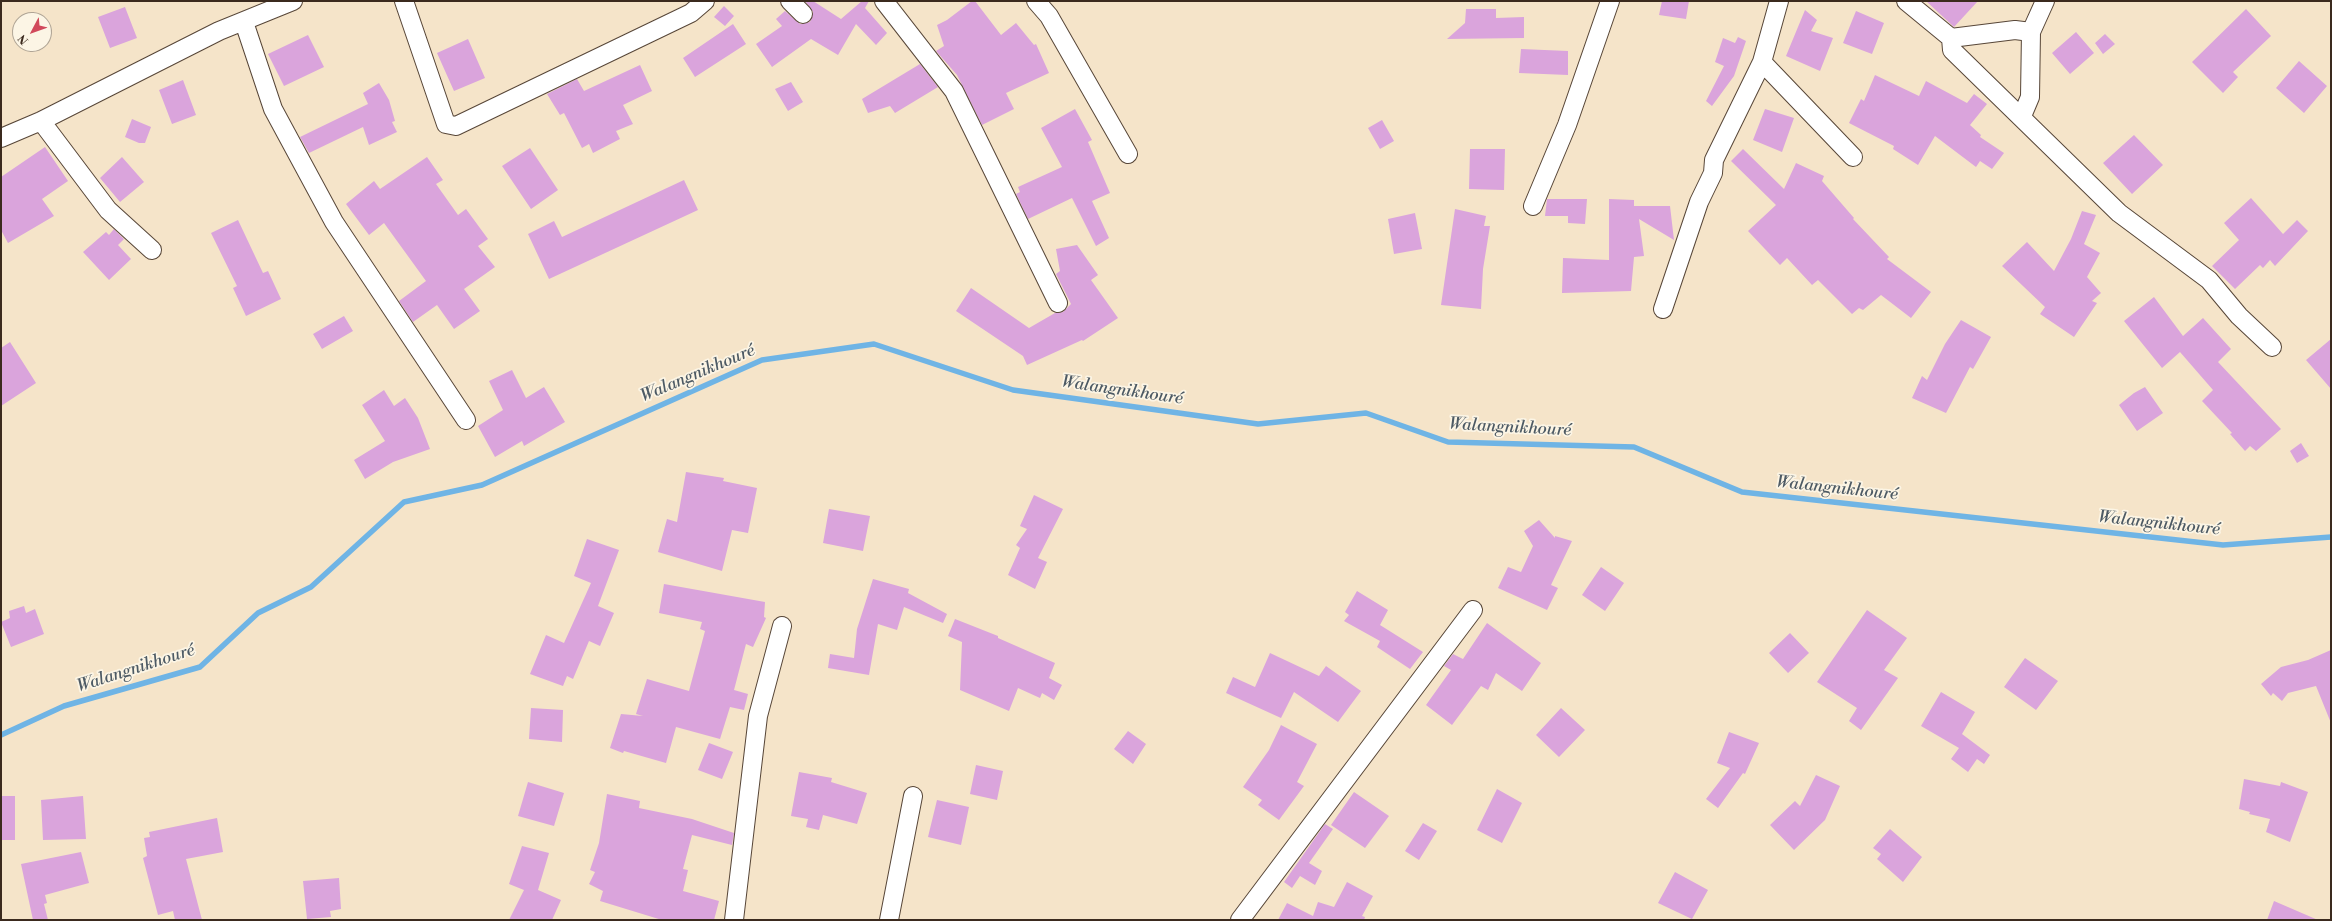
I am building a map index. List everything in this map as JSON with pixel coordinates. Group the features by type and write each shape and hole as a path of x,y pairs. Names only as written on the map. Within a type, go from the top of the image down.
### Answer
{"street":[{"path":"1,138 41,121 219,31 293,1"},
{"path":"404,1 446,124 456,126 691,13 705,1"},
{"path":"790,1 803,14"},
{"path":"884,1 954,91 1058,303"},
{"path":"1036,1 1049,16 1128,154"},
{"path":"1533,206 1567,125 1610,1"},
{"path":"1663,309 1699,202 1713,173 1714,160 1762,62 1779,1"},
{"path":"1906,1 1951,38 1952,50 2022,116 2119,214 2209,280 2239,316 2272,347"},
{"path":"2022,116 2030,97 2031,32 2045,1"},
{"path":"244,22 272,109 330,216 466,420"},
{"path":"1951,38 2015,30 2031,32"},
{"path":"1762,62 1853,157"},
{"path":"41,121 108,210 152,250"},
{"path":"1240,920 1474,610"},
{"path":"734,920 758,716 782,626"},
{"path":"889,920 914,796"}],"building":[{"path":"805,1 813,1 841,19 862,1 869,1 865,8 887,33 876,45 856,24 838,55 811,39 772,67 756,44 782,26 776,19 785,11 800,24 810,22 813,12"},
{"path":"972,1 975,1 1001,35 1016,23 1034,45 1036,44 1049,73 1006,93 1014,109 982,125 957,75 936,51 944,46 937,25 947,20"},
{"path":"1662,1 1689,1 1686,19 1659,15"},
{"path":"1926,1 1978,1 1954,27"},
{"path":"724,6 734,16 725,26 714,17"},
{"path":"125,7 137,38 110,48 98,17"},
{"path":"1466,9 1496,9 1496,18 1524,17 1524,38 1447,39 1465,23"},
{"path":"2246,9 2271,36 2233,72 2238,77 2223,93 2192,62"},
{"path":"1805,10 1817,20 1811,31 1833,38 1820,71 1786,56"},
{"path":"1856,11 1884,23 1872,54 1843,43"},
{"path":"733,24 746,44 695,77 683,58"},
{"path":"2076,32 2094,53 2070,74 2052,53"},
{"path":"2105,34 2115,44 2103,54 2095,43"},
{"path":"308,35 324,67 284,86 268,54"},
{"path":"1738,37 1746,41 1734,76 1712,106 1706,101 1724,66 1715,62 1723,38 1735,43"},
{"path":"468,39 485,78 454,91 437,53"},
{"path":"1521,49 1568,51 1568,75 1519,73"},
{"path":"2299,61 2327,86 2304,113 2276,88"},
{"path":"920,64 938,87 895,113 890,106 868,113 862,99"},
{"path":"640,65 652,91 623,105 633,124 616,131 620,139 593,153 589,144 582,148 564,113 560,115 547,94 577,79 584,91"},
{"path":"1875,75 1919,96 1926,81 1967,103 1974,94 1987,104 1970,125 1981,135 1980,137 2004,153 1992,169 1980,161 1976,167 1935,136 1918,165 1893,149 1894,146 1849,123 1861,99 1864,101"},
{"path":"183,80 196,115 172,124 159,90"},
{"path":"791,82 803,102 788,111 775,89"},
{"path":"379,83 389,100 395,121 392,122 397,132 369,145 363,127 309,153 300,137 368,104 363,93"},
{"path":"1075,109 1092,140 1088,142 1110,193 1092,201 1109,238 1096,246 1072,198 1028,219 1016,194 1020,192 1018,187 1062,167 1041,128"},
{"path":"1765,109 1794,118 1782,152 1753,140"},
{"path":"132,119 151,127 145,143 139,143 125,137"},
{"path":"1382,120 1394,141 1380,149 1368,128"},
{"path":"2134,135 2163,165 2132,194 2103,163"},
{"path":"45,147 68,181 42,199 54,216 8,243 1,230 1,177"},
{"path":"530,148 558,190 531,209 502,166"},
{"path":"1470,149 1505,149 1504,190 1469,189"},
{"path":"1743,149 1784,189 1796,163 1824,176 1822,181 1854,218 1853,219 1889,257 1887,259 1931,292 1911,318 1881,295 1863,310 1859,308 1852,314 1818,280 1812,285 1787,258 1780,265 1748,231 1776,205 1731,161"},
{"path":"122,157 144,182 120,202 100,178"},
{"path":"427,157 443,180 436,184 458,215 466,209 488,239 478,246 495,267 464,289 480,311 454,329 437,305 413,322 399,301 426,281 384,223 369,235 346,204 374,181 380,189"},
{"path":"684,180 698,210 549,279 528,234 554,221 562,237"},
{"path":"2251,198 2283,234 2297,220 2308,231 2275,266 2270,260 2263,268 2260,265 2235,289 2212,266 2239,240 2224,223"},
{"path":"1547,199 1587,199 1585,224 1568,223 1568,216 1545,216"},
{"path":"1609,199 1634,200 1634,206 1670,206 1674,240 1639,219 1644,256 1634,257 1631,291 1562,293 1563,258 1609,260"},
{"path":"1455,209 1486,216 1484,226 1490,226 1483,269 1481,309 1441,305"},
{"path":"2082,211 2096,215 2084,244 2100,253 2087,277 2101,293 2092,301 2097,303 2074,337 2040,314 2045,307 2002,266 2027,242 2054,271 2071,239"},
{"path":"1415,213 1422,249 1394,254 1388,219"},
{"path":"238,220 263,273 268,271 281,299 246,316 233,288 237,286 211,233"},
{"path":"114,229 124,239 118,245 131,259 109,280 83,252 106,232 109,235"},
{"path":"1077,245 1098,275 1091,280 1118,318 1083,341 1082,340 1027,365 1023,356 956,311 971,288 1029,328 1055,313 1063,312 1071,304 1056,274 1060,271 1056,249"},
{"path":"2154,297 2183,336 2203,318 2231,349 2218,362 2281,429 2256,451 2250,446 2245,451 2230,434 2232,433 2202,401 2213,390 2180,352 2162,368 2124,321"},
{"path":"344,316 353,331 322,349 313,334"},
{"path":"1961,320 1991,337 1973,369 1970,367 1946,413 1912,398 1922,376 1927,380 1945,344"},
{"path":"2331,339 2331,389 2306,360"},
{"path":"10,342 36,383 1,406 1,348"},
{"path":"512,370 526,398 544,387 565,422 524,446 522,441 495,457 478,426 503,410 489,381"},
{"path":"2145,387 2163,413 2137,431 2119,405 2134,393"},
{"path":"384,390 394,406 405,398 418,418 430,449 393,462 365,479 354,460 385,441 362,405"},
{"path":"2301,443 2309,456 2297,463 2290,451"},
{"path":"686,472 724,478 723,481 757,488 748,533 732,530 722,571 658,552 667,519 677,522"},
{"path":"1034,495 1063,509 1038,558 1047,562 1035,589 1008,575 1020,548 1016,545 1027,529 1020,526"},
{"path":"829,509 870,516 863,551 823,543"},
{"path":"1539,520 1555,538 1555,536 1572,541 1551,585 1558,588 1547,610 1498,588 1508,567 1521,572 1533,546 1524,531"},
{"path":"587,539 619,550 598,606 614,613 600,646 589,641 573,679 567,676 563,686 530,674 546,635 564,643 591,583 574,576"},
{"path":"1601,567 1624,583 1605,611 1582,595"},
{"path":"873,579 909,589 908,593 947,614 943,623 904,607 897,630 878,624 869,675 828,668 830,654 854,658 857,629"},
{"path":"664,584 765,602 764,617 766,618 753,647 746,644 734,690 748,694 744,710 730,707 720,739 676,727 666,763 624,751 623,753 610,748 621,714 643,716 636,714 647,679 689,691 705,631 700,629 702,622 659,613"},
{"path":"1357,591 1388,610 1380,625 1423,652 1410,669 1377,647 1380,641 1344,621 1349,615 1345,612"},
{"path":"24,606 26,613 35,609 44,634 11,647 1,622 10,618 9,611"},
{"path":"1867,610 1907,638 1884,670 1898,678 1861,730 1849,721 1857,708 1817,682"},
{"path":"955,619 998,636 998,638 1055,663 1049,678 1062,685 1054,700 1042,693 1040,698 1018,688 1009,711 960,690 962,642 948,636"},
{"path":"1487,623 1541,663 1522,691 1496,673 1488,690 1481,686 1452,725 1426,705 1451,670 1444,666 1453,654 1463,659"},
{"path":"1790,633 1809,653 1788,673 1769,653"},
{"path":"2331,650 2331,723 2316,686 2288,693 2282,701 2273,693 2271,696 2261,684 2281,667 2308,660"},
{"path":"1270,653 1319,676 1326,666 1361,691 1338,722 1294,692 1281,718 1226,693 1233,677 1255,687"},
{"path":"2025,658 2058,681 2036,710 2004,687"},
{"path":"1941,692 1975,712 1962,734 1990,755 1984,764 1977,759 1968,772 1951,759 1959,748 1921,726"},
{"path":"531,708 563,710 562,742 529,739"},
{"path":"1561,708 1585,730 1559,757 1536,735"},
{"path":"1281,725 1317,744 1297,782 1304,786 1279,820 1258,805 1262,800 1243,787 1269,750"},
{"path":"1128,731 1146,744 1133,764 1114,749"},
{"path":"1729,732 1759,743 1745,774 1743,773 1718,808 1706,799 1730,768 1717,763"},
{"path":"709,743 733,752 722,779 698,770"},
{"path":"976,765 1003,771 997,800 970,794"},
{"path":"799,772 832,778 831,782 867,793 857,824 823,815 819,830 806,827 808,819 791,816"},
{"path":"1816,775 1840,786 1825,820 1794,850 1770,825 1795,801 1800,806"},
{"path":"2244,779 2280,786 2281,782 2308,792 2290,842 2266,832 2270,819 2249,814 2250,812 2239,809"},
{"path":"528,782 564,793 554,826 518,816"},
{"path":"1497,789 1522,803 1502,843 1477,830"},
{"path":"1354,792 1389,816 1365,848 1331,825"},
{"path":"607,794 640,801 639,808 692,819 734,833 732,845 692,835 683,869 688,870 683,891 719,901 714,920 662,920 600,901 603,891 589,884 595,872 590,870 599,843"},
{"path":"1,796 15,796 15,840 1,840"},
{"path":"83,796 86,839 43,840 41,800"},
{"path":"937,800 969,807 961,845 928,837"},
{"path":"217,818 223,852 186,859 202,920 175,920 173,911 158,915 143,858 147,856 144,838 150,837 149,832"},
{"path":"1423,823 1437,831 1419,860 1405,851"},
{"path":"1325,824 1333,829 1309,863 1322,871 1315,885 1300,876 1292,888 1284,882"},
{"path":"1890,829 1922,857 1903,882 1877,859 1881,854 1873,848"},
{"path":"522,846 549,853 538,890 561,900 552,920 509,920 524,890 509,884"},
{"path":"81,852 89,883 45,895 47,903 44,904 48,920 33,920 21,864"},
{"path":"1675,872 1708,890 1692,919 1658,903"},
{"path":"339,878 341,909 330,911 331,917 307,919 303,881"},
{"path":"1347,882 1373,896 1362,916 1365,917 1364,920 1278,920 1287,903 1313,916 1318,902 1334,907"},
{"path":"2274,901 2318,920 2267,920"}],"waterway":[{"name":"Walangnikhouré","path":"1,735 64,706 200,667 258,613 311,587 404,502 482,485 762,360 874,344 1013,390 1258,424 1366,413 1448,442 1634,447 1742,492 2223,545 2331,537"}]}
